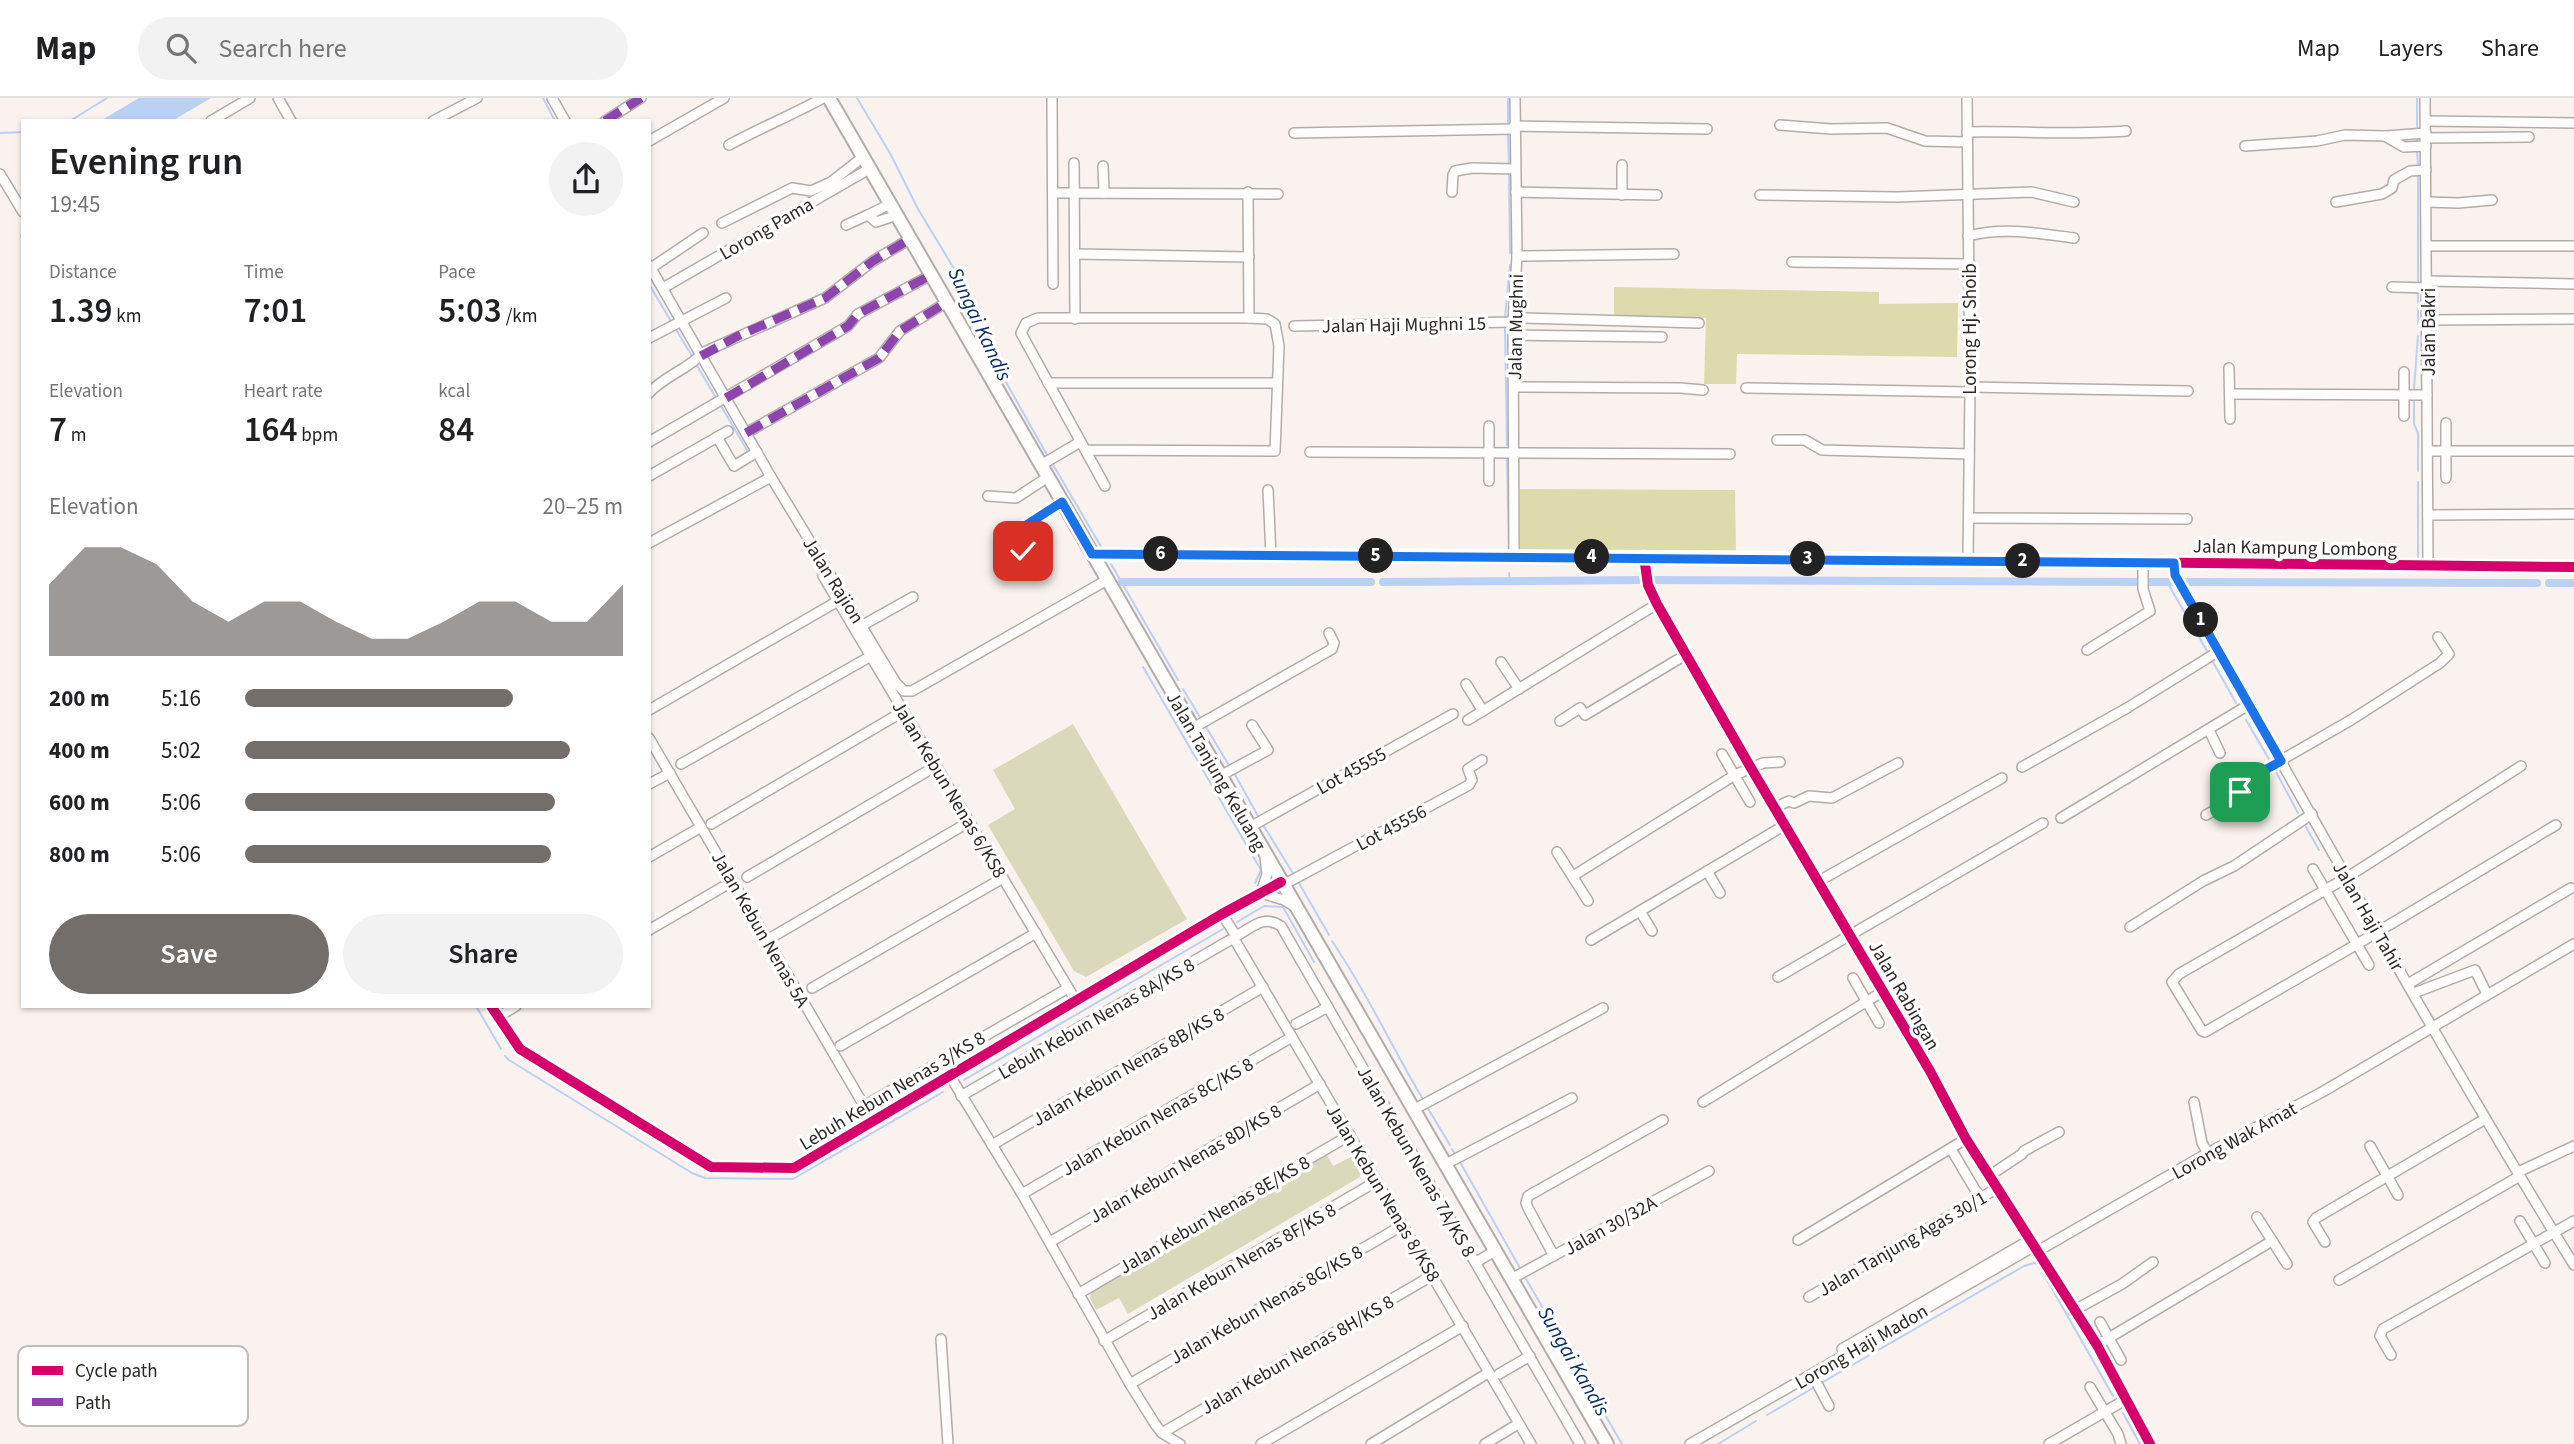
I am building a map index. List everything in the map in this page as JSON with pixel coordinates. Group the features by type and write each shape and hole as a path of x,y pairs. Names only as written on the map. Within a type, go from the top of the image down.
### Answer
{"main road":[{"name":"Jalan Tanjung Keluang","path":"829,98 864,168 893,210 905,242 941,305 1047,461 1048,477 1107,580 1194,727 1229,772 1250,827 1264,852 1607,1444"}],"street":[{"path":"214,119 250,98"},
{"path":"278,98 289,119"},
{"path":"437,119 477,98"},
{"path":"552,98 564,119"},
{"path":"608,119 641,98"},
{"path":"651,140 724,98"},
{"path":"729,145 823,98"},
{"path":"1052,98 1053,284"},
{"name":"Jalan Mughni","path":"1514,556 1513,322 1517,256 1515,98"},
{"name":"Lorong Hj. Shoib","path":"1967,98 1970,390 1968,560"},
{"name":"Jalan Bakri","path":"2425,98 2428,566"},
{"path":"2426,121 2574,123"},
{"path":"1780,125 1831,130 1887,128 1925,141 2038,131 2095,134 2126,131"},
{"path":"1294,133 1514,128 1707,130"},
{"path":"2245,146 2317,141 2345,135 2426,139 2529,137"},
{"path":"1074,163 1075,319"},
{"path":"1622,165 1622,195"},
{"path":"1103,166 1104,193"},
{"path":"722,223 792,188 811,191 864,168"},
{"name":"Lorong Pama","path":"668,286 864,168"},
{"path":"1452,192 1452,175 1455,171 1514,169"},
{"path":"2336,202 2382,194 2392,188 2394,180 2410,171 2426,170"},
{"path":"0,174 21,209"},
{"path":"1248,192 1249,318"},
{"path":"1516,192 1657,195"},
{"path":"1760,195 1897,197 2032,192 2074,202"},
{"path":"1053,193 1278,194"},
{"path":"2427,202 2492,200"},
{"path":"846,225 868,215 876,222 893,210"},
{"path":"1968,236 1989,230 2074,238"},
{"path":"651,266 703,233"},
{"path":"651,391 701,356 825,298 905,242"},
{"path":"2427,246 2574,246"},
{"path":"1075,254 1249,257"},
{"path":"1517,256 1674,254"},
{"path":"1792,262 1969,264"},
{"name":"Jalan Rajion","path":"651,268 668,286 701,356 727,398 752,430 767,480 863,625 896,683 908,692 1107,580"},
{"path":"651,441 848,326 858,314 925,278"},
{"path":"2392,288 2428,285 2574,284"},
{"path":"651,337 726,298"},
{"path":"752,430 879,358 900,331 941,305"},
{"path":"1047,461 1083,446 1275,451 1279,339 1275,324 1267,319 1249,318 1038,318 1026,323 1021,333 1048,383 1083,446 1105,486"},
{"name":"Jalan Haji Mughni 15","path":"1294,326 1513,322 1523,318 1699,323"},
{"path":"2427,320 2574,319"},
{"path":"1514,335 1662,337"},
{"path":"2229,368 2230,419"},
{"path":"2404,372 2404,416"},
{"path":"1048,383 1276,383"},
{"path":"1514,387 1703,390"},
{"path":"1746,388 2188,391"},
{"path":"2230,394 2427,395"},
{"path":"2446,423 2446,478"},
{"path":"1489,426 1489,481"},
{"path":"651,475 728,431"},
{"path":"717,437 734,466 757,452"},
{"path":"1777,440 1805,440 1822,450 1969,454"},
{"path":"2428,451 2574,451"},
{"path":"1310,452 1730,454"},
{"path":"988,496 1016,498 1048,477"},
{"path":"651,542 767,480"},
{"path":"1268,490 1271,555"},
{"path":"1023,551 1016,535 1017,531 1062,502"},
{"path":"2428,515 2574,514"},
{"path":"1969,518 2187,519"},
{"name":"Jalan Kampung Lombong","path":"1092,554 1968,560 2574,568"},
{"name":"Jalan Rabingan","path":"1644,557 1648,585 1683,657 1819,881 1996,1189 2097,1345 2150,1444"},
{"path":"2087,650 2150,611 2143,589 2143,562"},
{"name":"Jalan Haji Tahir","path":"2174,563 2175,575 2377,932 2485,1119 2574,1265"},
{"name":"Jalan Kebun Nenas 6/KS8","path":"823,576 1076,1002"},
{"path":"863,625 913,597"},
{"path":"651,709 838,601"},
{"path":"1468,720 1657,604"},
{"path":"1194,727 1332,649 1334,643 1329,633"},
{"path":"2206,815 2235,799 2243,785 2252,777 2351,720 2447,658 2449,654 2438,637"},
{"path":"2022,766 2127,708 2218,651"},
{"path":"681,764 870,656"},
{"path":"1560,721 1580,708 1585,715 1683,657"},
{"path":"1501,662 1519,689"},
{"path":"1466,684 1483,711"},
{"path":"2061,818 2250,704"},
{"path":"651,856 904,711"},
{"name":"Lot 45555","path":"1250,827 1453,714"},
{"path":"1229,772 1268,750 1252,725"},
{"path":"2209,730 2220,753"},
{"name":"Jalan Kebun Nenas 5A","path":"651,741 706,825 733,881 873,1121"},
{"path":"1722,754 1750,802"},
{"name":"Lot 45556","path":"1282,883 1469,785 1472,780 1468,769 1482,760"},
{"path":"1573,876 1735,775 1763,763 1780,762"},
{"path":"1774,808 1809,796 1832,798 1898,762"},
{"path":"747,877 936,766"},
{"path":"2521,766 2347,878 2173,978 2172,982 2202,1031 2208,1030 2556,825"},
{"path":"651,783 670,772"},
{"path":"1819,881 2002,778"},
{"path":"2130,927 2203,881 2234,866 2312,814"},
{"path":"767,940 969,821"},
{"path":"1778,977 2043,823"},
{"path":"1591,940 1784,825"},
{"path":"1264,852 1267,874 1261,893 1284,900 1297,908"},
{"path":"1558,852 1588,901"},
{"path":"2313,869 2369,965"},
{"path":"1707,871 1720,893"},
{"path":"812,988 1003,878"},
{"path":"651,929 733,881"},
{"name":"Lebuh Kebun Nenas 3/KS 8","path":"492,1008 520,1049 711,1167 794,1168 1222,914 1282,883"},
{"path":"2408,984 2571,888"},
{"path":"1640,911 1653,931"},
{"name":"Jalan Kebun Nenas 8/KS8","path":"1222,914 1233,939 1531,1444"},
{"name":"Jalan Kebun Nenas 7A/KS 8","path":"1233,939 1261,921 1268,919 1278,923 1580,1444"},
{"path":"840,1046 1036,933"},
{"name":"Lebuh Kebun Nenas 8A/KS 8","path":"961,1096 1233,939"},
{"name":"Lorong Wak Amat","path":"1846,1355 1842,1349 2324,1091 2574,944"},
{"path":"2414,993 2474,970 2487,995"},
{"path":"1853,978 1879,1023"},
{"name":"Jalan Kebun Nenas 8B/KS 8","path":"992,1145 1263,987"},
{"path":"864,1106 1068,988"},
{"path":"1703,1102 1882,992"},
{"path":"1296,1024 1328,1007"},
{"path":"1413,1110 1603,1007"},
{"path":"498,1017 513,1008"},
{"name":"Jalan Kebun Nenas 8C/KS 8","path":"1022,1194 1292,1037"},
{"path":"950,1076 1022,1194 1130,1384 1162,1433 1180,1444"},
{"name":"Jalan Kebun Nenas 8D/KS 8","path":"1050,1242 1320,1084"},
{"path":"1444,1165 1572,1098"},
{"path":"2194,1102 2202,1143 2208,1153"},
{"path":"2325,1242 2313,1222 2316,1217 2485,1119"},
{"path":"1555,1256 1528,1208 1528,1196 1663,1120"},
{"path":"1989,1176 2024,1151 2059,1132"},
{"name":"Jalan Kebun Nenas 8E/KS 8","path":"1078,1294 1350,1135"},
{"path":"1798,1240 1966,1139"},
{"path":"2370,1146 2398,1195"},
{"path":"2339,1280 2519,1174 2574,1146"},
{"path":"1951,1149 1980,1198"},
{"name":"Jalan 30/32A","path":"1511,1279 1709,1171"},
{"name":"Jalan Kebun Nenas 8F/KS 8","path":"1104,1341 1377,1181"},
{"name":"Jalan Tanjung Agas 30/1","path":"1809,1297 1996,1189"},
{"path":"2257,1217 2287,1264"},
{"path":"2520,1221 2545,1263"},
{"path":"2391,1355 2380,1336 2383,1329 2574,1221"},
{"name":"Jalan Kebun Nenas 8G/KS 8","path":"1130,1384 1403,1225"},
{"path":"2097,1345 2272,1241"},
{"path":"1476,1262 1495,1251"},
{"path":"2073,1311 2122,1284 2153,1262"},
{"name":"Jalan Kebun Nenas 8H/KS 8","path":"1162,1433 1433,1275"},
{"path":"2100,1322 2121,1360"},
{"path":"1261,1444 1463,1326"},
{"path":"941,1339 948,1444"},
{"name":"Lorong Haji Madon","path":"1690,1444 1846,1355"},
{"path":"1499,1374 1530,1356"},
{"path":"1371,1444 1488,1373"},
{"path":"1812,1374 1829,1406"},
{"path":"2090,1387 2118,1434 2121,1444"},
{"path":"2049,1444 2125,1400"},
{"path":"1485,1444 1518,1424"}],"shaded area":[{"path":"1614,287 1879,292 1879,304 1958,303 1957,357 1737,354 1736,384 1704,384 1706,318 1614,316"},
{"path":"1520,489 1735,490 1736,551 1520,550"},
{"path":"1073,724 1187,919 1086,977 1074,971 988,825 1015,809 993,770"},
{"path":"1326,1153 1333,1166 1353,1156 1361,1170 1360,1177 1128,1314 1119,1298 1096,1310 1090,1298 1091,1290"}],"water":[{"path":"139,98 211,98 175,119 103,119"}],"waterway":[{"path":"73,119 107,98"},
{"path":"284,98 296,119"},
{"path":"543,98 554,119"},
{"name":"Sungai Kandis","path":"857,98 962,282 989,352 1047,455"},
{"path":"1508,98 1508,122"},
{"path":"2417,98 2417,127"},
{"path":"0,133 21,132"},
{"path":"1508,134 1509,163"},
{"path":"2417,152 2418,165"},
{"path":"1509,173 1510,253"},
{"path":"2418,176 2418,281"},
{"path":"1505,318 1510,265"},
{"path":"651,287 672,323"},
{"path":"2418,294 2418,324"},
{"path":"1505,327 1507,445"},
{"path":"675,328 692,356"},
{"path":"2414,389 2418,336"},
{"path":"696,364 716,398"},
{"path":"2414,401 2414,424 2418,433 2418,471"},
{"path":"721,406 747,450"},
{"path":"1507,459 1509,551"},
{"name":"Sungai Kandis","path":"1052,463 1103,550"},
{"path":"2418,482 2418,561"},
{"name":"Sungai Kandis","path":"1111,564 1178,680"},
{"path":"1509,573 1510,581"},
{"path":"1383,582 1639,580"},
{"path":"1653,580 2137,582"},
{"path":"1122,582 1371,582"},
{"path":"2149,582 2171,582"},
{"path":"2167,582 2207,651"},
{"path":"2185,582 2537,583"},
{"path":"2549,583 2574,583"},
{"path":"2213,662 2236,703"},
{"path":"1143,667 1261,870 1255,883"},
{"name":"Sungai Kandis","path":"1183,689 1201,719"},
{"path":"2246,720 2270,761"},
{"name":"Sungai Kandis","path":"1206,727 1230,767"},
{"name":"Sungai Kandis","path":"1233,771 1258,816"},
{"path":"2276,772 2298,813"},
{"name":"Sungai Kandis","path":"1262,823 1294,875"},
{"path":"2306,827 2319,850"},
{"name":"Sungai Kandis","path":"1299,883 1329,935"},
{"path":"1237,922 1264,906 1283,907 1314,962"},
{"path":"964,1080 1223,929"},
{"name":"Sungai Kandis","path":"1332,941 1357,980 1424,1101"},
{"path":"477,1008 501,1049"},
{"path":"505,1056 692,1173 705,1178 793,1179 943,1092"},
{"name":"Sungai Kandis","path":"1427,1107 1450,1145"},
{"name":"Sungai Kandis","path":"1452,1149 1456,1156"},
{"name":"Sungai Kandis","path":"1460,1162 1520,1268"},
{"path":"1823,1382 2024,1266 2034,1263 2038,1264 2113,1396"},
{"name":"Sungai Kandis","path":"1526,1279 1622,1444"},
{"path":"1767,1415 1813,1388"},
{"path":"2123,1413 2140,1444"},
{"path":"1718,1444 1756,1421"}],"marked path":[{"path":"608,119 641,98"},
{"path":"701,356 738,336 825,298 873,261 910,239"},
{"path":"726,398 848,326 858,314 931,275"},
{"path":"746,433 879,358 900,331 947,302"}],"cycle path":[{"path":"1092,554 2574,567"},
{"path":"1644,557 1648,585 1657,604 1930,1071 1966,1139 2097,1345 2150,1444"},
{"path":"492,1008 520,1049 711,1167 794,1168 1222,914 1281,882"}],"route":[{"path":"1023,551 1016,535 1017,531 1062,502 1092,554 2174,563 2175,575 2281,761 2252,777 2240,792"}]}
